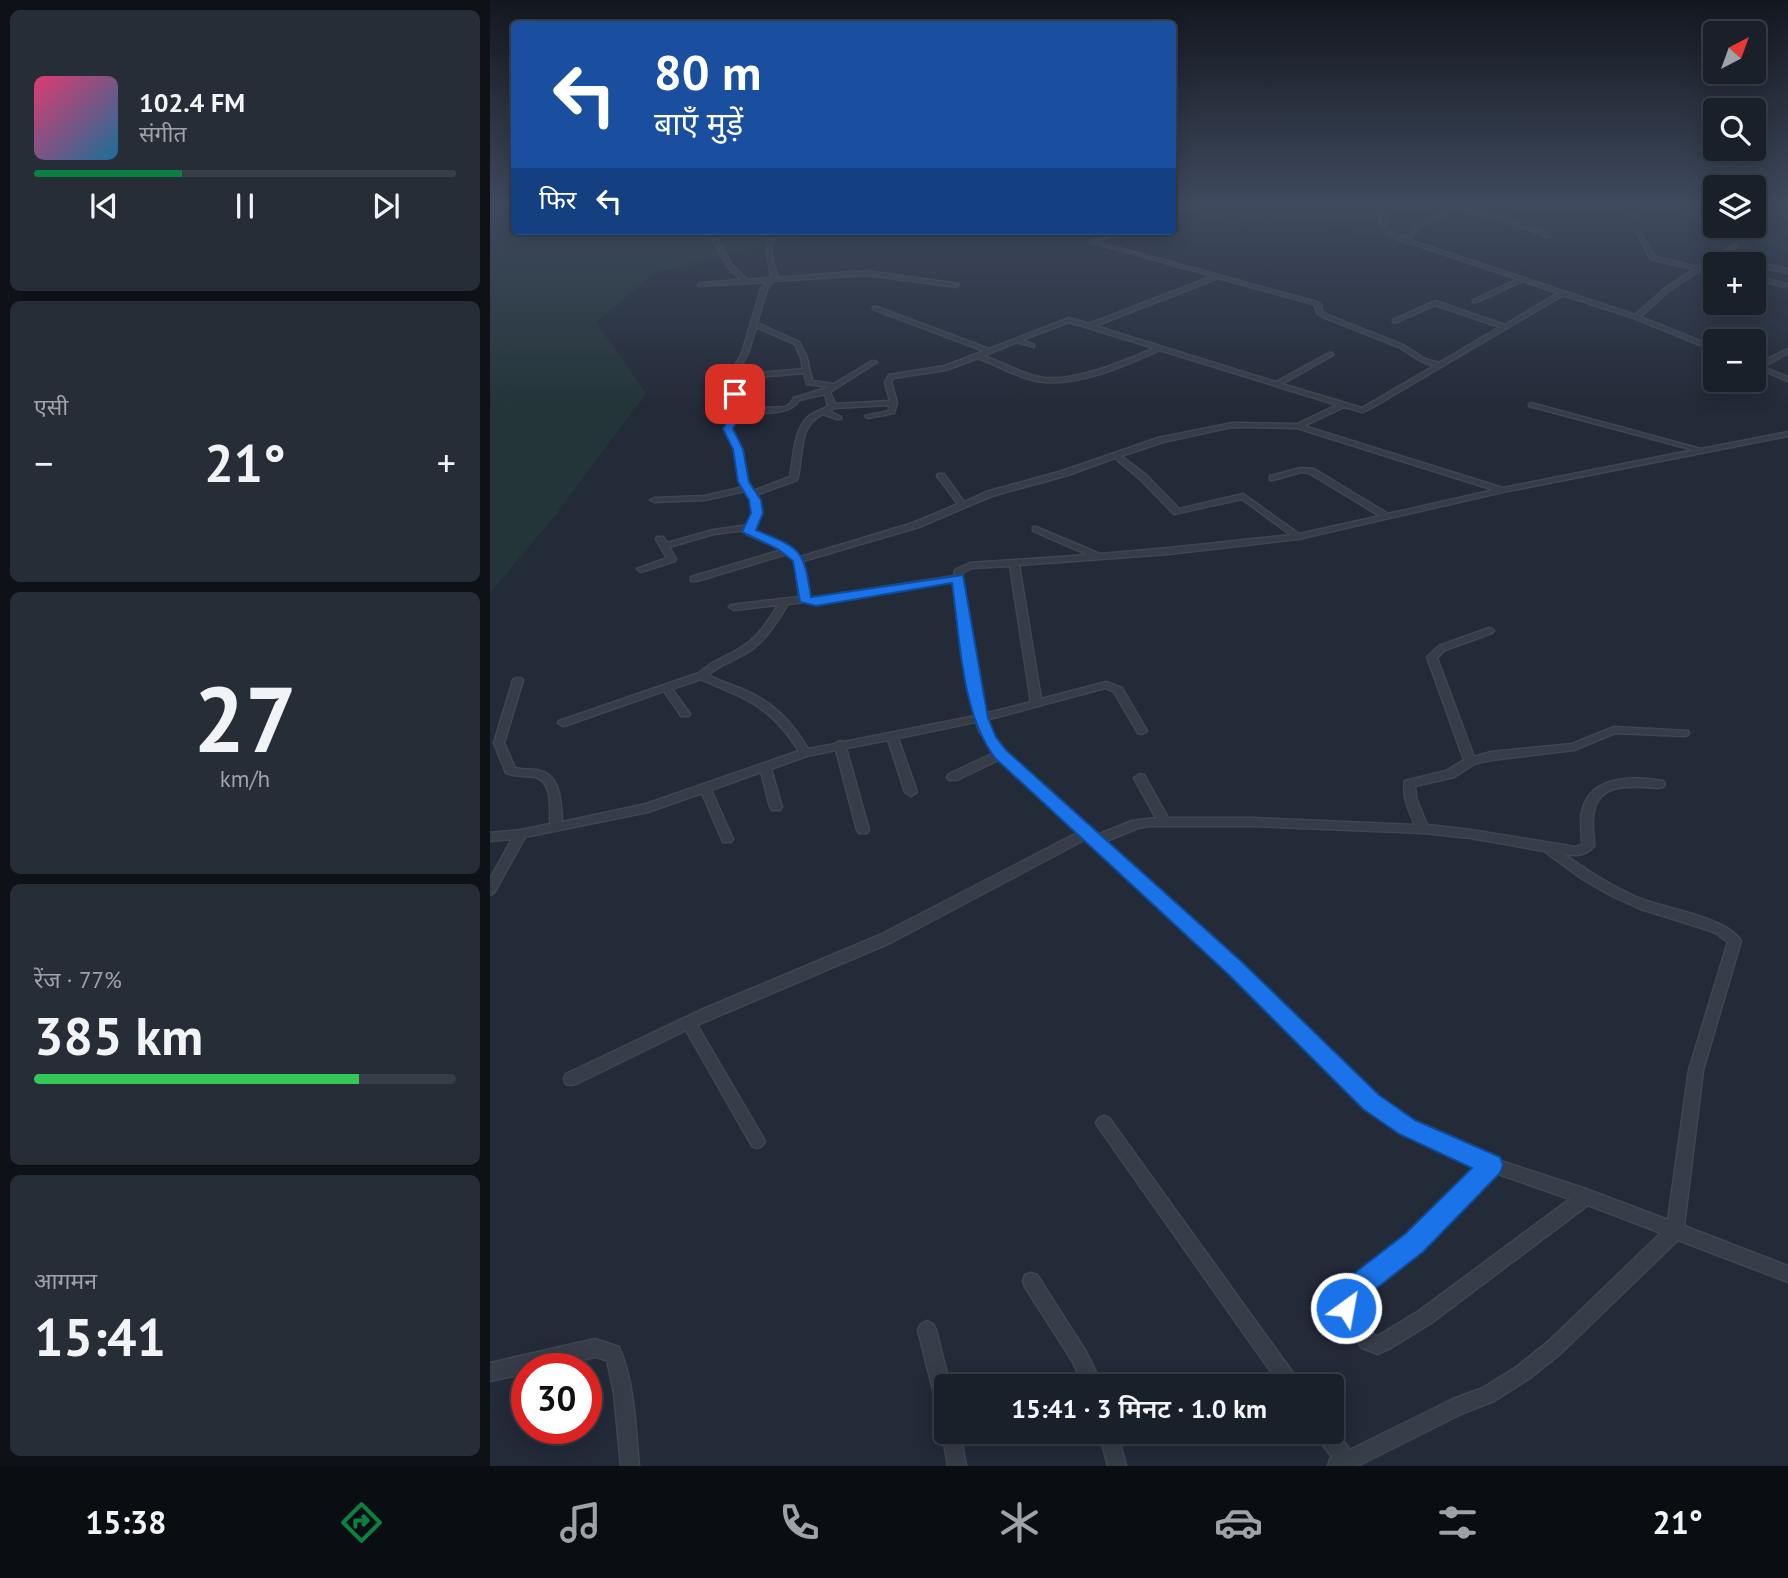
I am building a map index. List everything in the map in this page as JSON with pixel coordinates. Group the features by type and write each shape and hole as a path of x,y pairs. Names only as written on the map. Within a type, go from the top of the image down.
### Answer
{"street":[{"path":"736,272 746,282"},
{"path":"773,272 774,276 764,289 745,353 732,377 737,411 728,429 738,449 742,478 750,491 757,513 750,527 751,535 789,551 799,560 805,599"},
{"path":"1205,272 1315,303 1319,312 1325,316 1401,346 1423,360 1440,366"},
{"path":"1498,272 1636,317 1703,344"},
{"path":"1636,317 1668,289 1693,272"},
{"path":"700,285 771,281 822,274 866,273 957,285"},
{"path":"1090,326 1218,276"},
{"path":"1475,301 1521,280"},
{"path":"1766,281 1785,285"},
{"path":"867,415 891,414 894,402 888,382 891,376 946,368 1069,320 1343,405 1365,409 1562,293"},
{"path":"1395,321 1435,303 1506,327"},
{"path":"875,308 989,351"},
{"path":"754,324 797,344 804,358 809,383 831,389"},
{"path":"1016,340 1032,346"},
{"path":"979,356 1043,380 1065,379 1100,370 1137,359 1160,348"},
{"path":"1766,361 1788,351"},
{"path":"1277,384 1331,354"},
{"path":"737,411 786,409 793,405 796,399 831,389 874,362"},
{"path":"1766,370 1788,379"},
{"path":"732,377 805,371"},
{"path":"831,389 832,406"},
{"path":"654,500 705,498 750,491 794,478 797,455 811,418 832,406 894,402"},
{"path":"1531,404 1702,450"},
{"path":"1298,426 1343,405"},
{"path":"825,412 839,418"},
{"path":"799,560 916,525 962,505 1177,436 1232,425 1298,426 1503,490"},
{"path":"1788,434 1503,490 1298,537 963,567 958,572 980,718 989,739 1001,754 1285,1016 1371,1102 1407,1127 1492,1165 1586,1197 1788,1274"},
{"path":"1116,456 1143,477 1177,512 1244,496 1298,537"},
{"path":"1273,478 1301,470 1311,471 1387,517"},
{"path":"941,476 962,505"},
{"path":"641,569 672,559 662,542 750,527"},
{"path":"1036,528 1098,556"},
{"path":"694,579 789,551"},
{"path":"1014,562 1036,702"},
{"path":"734,607 805,599 816,601 958,578"},
{"path":"563,723 702,675 715,662 749,647 771,624 784,603"},
{"path":"1470,761 1432,657 1442,648 1489,631"},
{"path":"702,675 742,693 779,716 788,724 805,753"},
{"path":"518,680 494,744 510,770 517,774 542,774 547,779 554,793 556,826"},
{"path":"490,837 521,834 648,808 706,790 805,753 839,744 980,718 1111,685 1122,695 1142,731"},
{"path":"666,687 685,713"},
{"path":"1423,829 1410,798 1409,784 1450,774 1470,761 1574,747 1604,732 1624,729 1684,733"},
{"path":"891,736 911,792"},
{"path":"839,744 863,830"},
{"path":"953,777 1001,754"},
{"path":"765,767 776,807"},
{"path":"1140,778 1164,822"},
{"path":"571,1079 689,1023 885,939 1092,836 1136,824 1254,822 1423,829 1471,834 1577,852 1588,846 1588,811 1594,798 1605,786 1617,782 1659,784"},
{"path":"706,790 727,839"},
{"path":"490,890 521,834"},
{"path":"1331,1444 1341,1463 1459,1405 1488,1395 1524,1372 1555,1347 1675,1231 1696,1070 1735,941 1720,930 1614,892 1549,849"},
{"path":"689,1023 757,1141"},
{"path":"1104,1123 1284,1374"},
{"path":"1492,1165 1414,1243 1348,1294 1346,1308 1368,1342 1378,1345 1383,1343 1425,1317 1586,1197"},
{"path":"1031,1282 1088,1374"},
{"path":"927,1330 938,1374"},
{"path":"490,1372 595,1348 613,1353 618,1363 630,1466"},
{"path":"953,1444 957,1466"},
{"path":"1111,1444 1117,1466"}],"shaded area":[{"path":"490,272 657,272 596,322 646,393 555,516 490,593"}],"route":[{"path":"735,394 737,411 728,429 738,449 744,482 755,500 757,513 749,532 756,537 775,542 799,560 805,599 816,601 958,578 980,718 984,731 1001,754 1235,968 1371,1102 1407,1127 1492,1165 1414,1243 1356,1286 1345,1300 1346,1308"}]}
